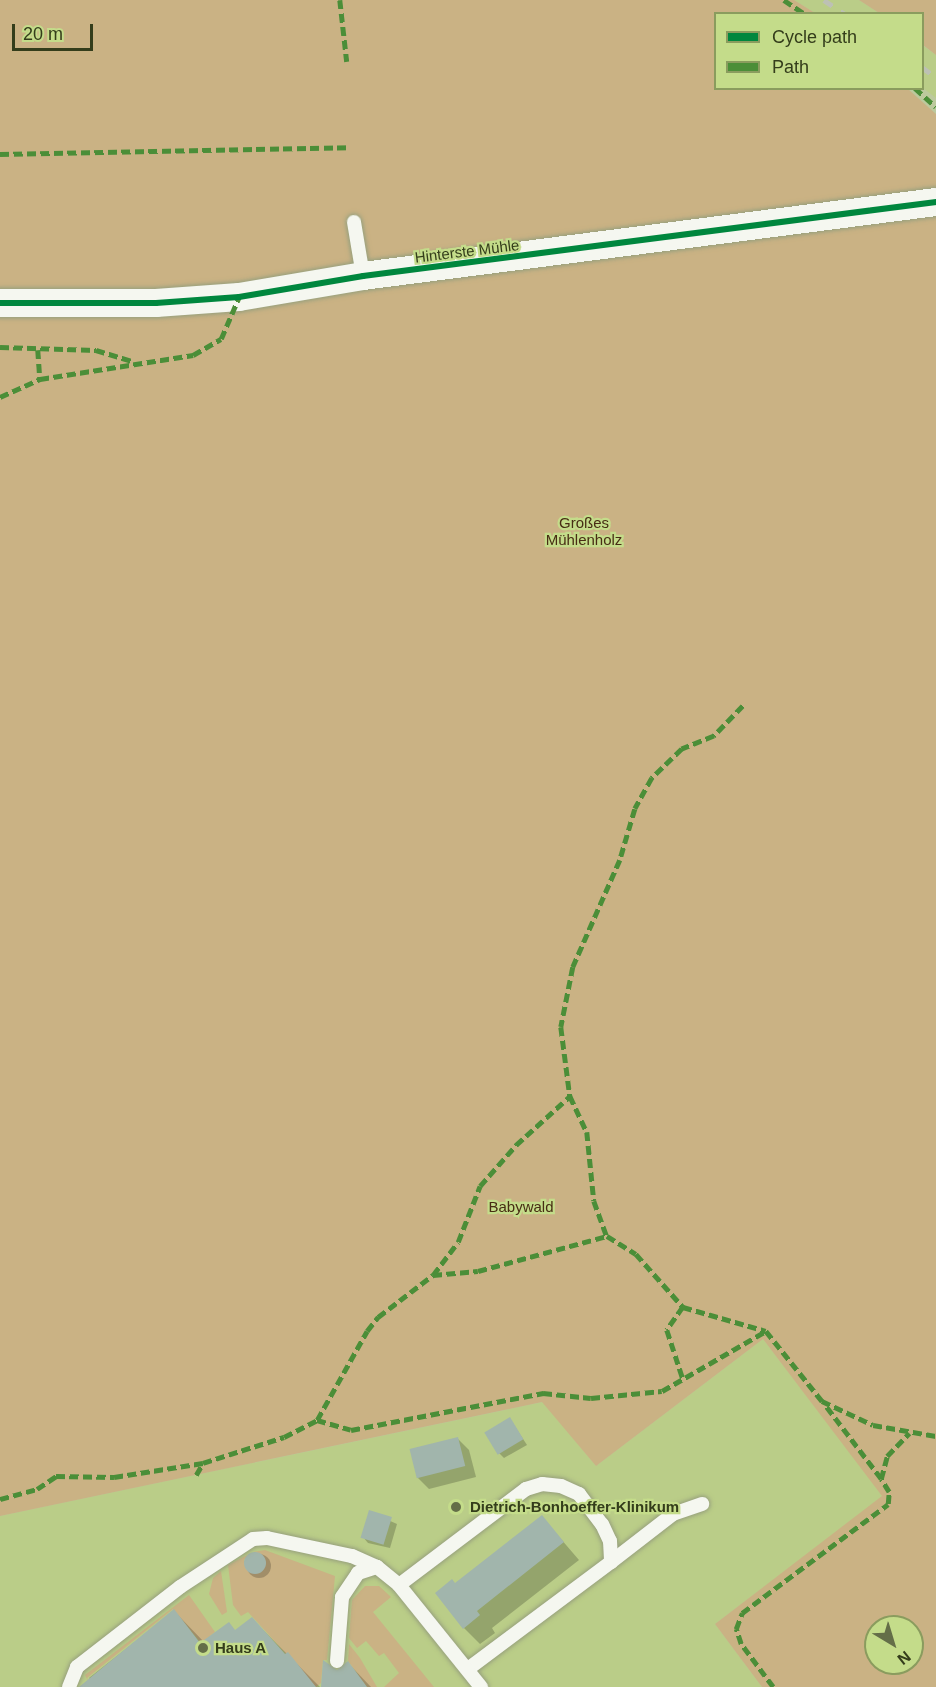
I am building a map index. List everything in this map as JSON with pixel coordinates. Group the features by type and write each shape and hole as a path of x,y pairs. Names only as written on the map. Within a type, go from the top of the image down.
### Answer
{"street":[{"name":"Hinterste Mühle","path":"0,303 156,303 238,297 363,276 936,202"}],"lane":[{"path":"354,222 363,276"},
{"path":"399,1585 526,1489 542,1484 561,1486 579,1494 602,1524 610,1541 611,1562"},
{"path":"468,1669 674,1514 702,1504"},
{"path":"69,1687 77,1667 188,1581 253,1539 352,1556 377,1567 399,1585 481,1687"},
{"path":"338,1661 342,1597 358,1573 377,1567"}],"shaded area":[{"path":"794,0 859,0 877,12 813,12"},
{"path":"924,46 936,55 936,98 924,89"},
{"name":"Dietrich-Bonhoeffer-Klinikum","path":"763,1339 883,1496 715,1624 762,1687 0,1687 0,1516 543,1402 596,1466"}],"green space":[{"name":"Großes Mühlenholz","path":"0,0 794,0 813,12 714,12 714,90 909,90 936,114 936,1687 762,1687 715,1624 882,1496 763,1339 596,1466 542,1402 0,1516"},
{"path":"859,0 936,0 936,55 924,46 924,12 877,12"},
{"path":"265,1550 335,1576 327,1660 323,1660 321,1683 316,1687 248,1612 241,1616 233,1605 228,1565 251,1553 244,1560 246,1569 260,1573 265,1559 253,1552"},
{"path":"221,1571 227,1612 222,1615 209,1594 213,1578"},
{"path":"365,1586 379,1586 391,1597 373,1612 434,1687 384,1687 399,1673 384,1653 379,1656 366,1641 357,1648 349,1638 352,1600"},
{"path":"189,1595 215,1632 201,1643 173,1609 87,1678 91,1687 85,1675"},
{"path":"349,1644 377,1687 367,1687 348,1661"}],"building":[{"path":"510,1417 523,1439 498,1455 484,1432"},
{"path":"458,1437 465,1466 417,1478 409,1449"},
{"path":"369,1510 392,1517 383,1545 361,1538"},
{"path":"542,1515 564,1542 477,1611 480,1615 463,1629 435,1593 452,1579 455,1583"},
{"path":"255,1552 263,1555 266,1563 263,1571 255,1574 247,1571 244,1563 247,1555"},
{"name":"Haus A","path":"174,1609 200,1643 229,1622 235,1630 252,1617 285,1654 288,1652 316,1687 79,1687"},
{"path":"323,1660 337,1670 348,1661 367,1687 321,1687"}],"railway":[{"path":"824,0 842,12"},
{"path":"924,68 936,77"}],"marked path":[{"path":"340,0 347,62"},
{"path":"784,0 802,12"},
{"path":"917,90 936,107"},
{"path":"0,154 351,147"},
{"path":"0,397 40,379 193,355 221,339 239,297"},
{"path":"0,347 96,350 133,361"},
{"path":"38,350 40,379"},
{"path":"743,706 714,736 682,749 652,778 635,809 620,860 573,967 561,1027 570,1096 587,1132 594,1201 607,1236 636,1254 683,1307 766,1331"},
{"path":"317,1420 367,1331 378,1317 433,1275 458,1242 480,1186 516,1145 570,1096"},
{"path":"433,1275 478,1271 607,1236"},
{"path":"683,1307 667,1330 683,1379"},
{"path":"196,1475 203,1463 284,1437 317,1420 351,1430 543,1393 591,1398 662,1391 766,1331 822,1401 873,1425 936,1436"},
{"path":"773,1687 741,1644 736,1629 742,1613 888,1504 889,1492 881,1479 824,1404"},
{"path":"881,1479 887,1456 909,1433"},
{"path":"0,1499 37,1489 56,1476 114,1477 203,1463"}],"cycle path":[{"path":"0,303 156,303 239,297 363,276 936,202"}],"place":[{"name":"Dietrich-Bonhoeffer-Klinikum","path":"456,1507"},
{"name":"Haus A","path":"203,1648"}],"park label":[{"name":"Babywald","path":"521,1207"}]}
